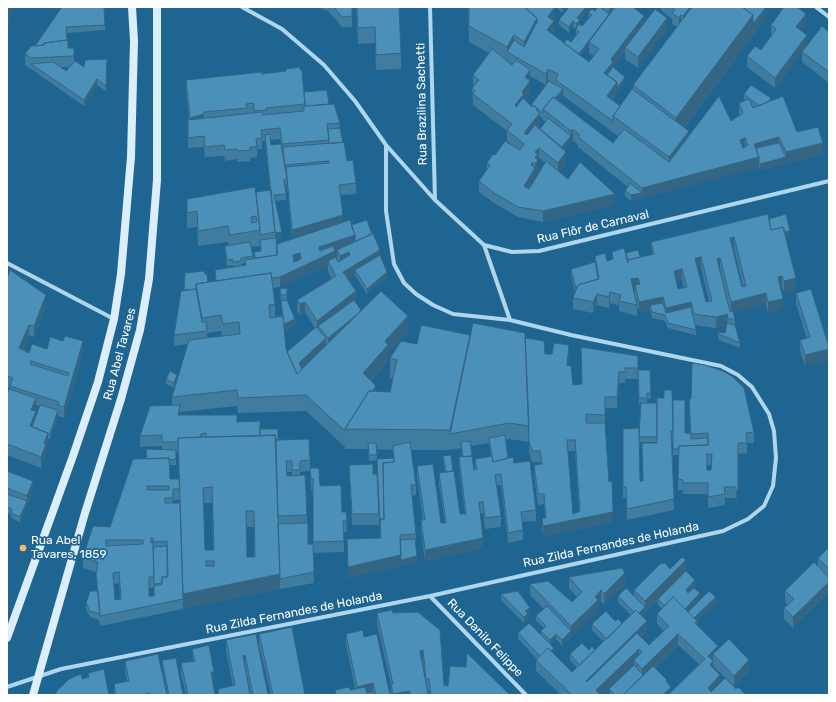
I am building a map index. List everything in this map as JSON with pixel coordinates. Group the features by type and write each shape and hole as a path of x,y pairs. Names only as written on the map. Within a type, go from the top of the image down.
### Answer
{"street":[{"name":"Rua Abel Tavares","path":"7,638 74,456 98,382 114,319 121,274 131,157 134,41 132,7"},
{"name":"Rua Abel Tavares","path":"33,695 140,330 149,279 157,180 157,7"},
{"name":"Rua Flôr de Carnaval","path":"242,7 282,30 324,64 355,101 386,145 435,200 484,245 512,252 539,251 829,181"},
{"name":"Rua Brazilina Sachetti","path":"430,7 435,200"},
{"path":"816,7 829,17"},
{"name":"Rua Zilda Fernandes de Holanda","path":"7,687 69,668 430,596 723,531 748,519 764,506 773,486 776,458 774,431 769,414 761,399 752,387 738,375 721,366 571,335 510,320 453,314 433,305 416,294 404,283 394,264 386,211 386,145"},
{"path":"484,245 510,320"},
{"path":"7,263 114,319"},
{"name":"Rua Danilo Felippe","path":"430,596 526,695"}],"building":[{"path":"62,7 104,7 105,25 66,27 67,40 44,43 44,45 35,46"},
{"path":"334,7 352,7 352,16 342,17"},
{"path":"357,7 399,7 401,53 376,55 375,27 358,28"},
{"path":"469,7 524,7 537,18 524,42 514,35 507,47 469,26"},
{"path":"524,7 555,7 548,17 554,21 547,30 589,62 599,49 589,42 615,7 633,7 644,16 611,59 613,62 604,73 617,82 607,96 620,106 613,116 613,121 556,80 558,74 548,69 546,74 507,52 514,40 524,47 537,22 537,18"},
{"path":"569,7 586,7 577,18 580,20 576,24 573,21 569,27 559,20"},
{"path":"598,7 609,14 579,54 564,43 567,39 571,42 579,32 576,29 579,24 582,26 592,15 588,13 592,9 595,11"},
{"path":"671,7 690,7 683,16 681,15 679,18 672,13 675,10"},
{"path":"692,7 742,7 753,15 676,118 633,85"},
{"path":"742,7 766,7 753,24 753,15"},
{"path":"784,7 797,7 806,14 796,27 807,35 775,78 747,56 755,46 761,50 776,29 771,25"},
{"path":"655,9 667,18 638,57 625,48"},
{"path":"822,26 829,32 829,72 802,52"},
{"path":"68,40 68,48 74,48 74,56 31,58 25,54 31,46"},
{"path":"492,49 512,65 516,60 530,70 525,77 530,81 522,92 524,94 515,105 516,107 523,98 532,107 533,105 538,109 536,110 540,113 524,133 527,135 535,125 566,152 558,163 539,148 535,152 538,154 535,158 538,160 535,164 533,162 531,165 535,168 524,186 529,189 546,161 568,179 580,162 615,194 543,211 518,207 494,193 479,181 490,165 487,163 505,141 520,150 524,144 507,130 512,124 473,94 475,91 472,88 479,80 473,75"},
{"path":"107,59 106,86 97,79 84,100 31,64 53,62 66,71 75,61 84,67 85,60"},
{"path":"300,67 300,70 302,70 305,104 266,108 267,110 254,111 254,103 246,104 247,108 204,112 204,114 190,118 186,80 262,72 262,74 286,71 286,69"},
{"path":"613,67 625,77 617,88 617,82 607,75"},
{"path":"549,81 563,89 555,98 553,97 543,109 543,113 531,105"},
{"path":"751,85 771,98 769,101 759,106 744,94"},
{"path":"632,89 689,131 669,157 613,116"},
{"path":"327,90 329,104 305,106 304,92"},
{"path":"719,96 731,121 743,113 739,103 749,99 753,108 783,96 797,132 818,127 823,143 786,152 779,137 754,144 759,157 642,188 578,137 580,135 573,129 571,131 543,109 553,97 613,143 624,129 669,162","holes":["745,138 748,145 743,148 740,140"]},
{"path":"334,104 340,123 327,124 329,140 282,144 280,128 261,130 262,138 256,139 257,147 250,147 250,150 237,151 237,149 225,150 224,145 205,147 204,136 188,138 188,120 262,112 263,115 304,111 304,106"},
{"path":"548,118 571,136 562,147 540,129"},
{"path":"340,128 343,142 329,144 328,129"},
{"path":"270,134 271,145 281,144 287,179 284,180 286,194 274,195 282,232 275,233 265,135"},
{"path":"344,142 347,161 353,160 356,183 339,185 343,215 292,230 286,167 329,163 329,161 285,165 283,147"},
{"path":"779,143 786,157 760,164 756,148"},
{"path":"630,183 642,193 631,195 625,191"},
{"path":"255,187 260,230 230,235 228,226 198,231 197,211 187,213 187,199","holes":["256,216 257,222 252,223 251,217"]},
{"path":"271,190 275,232 260,235 256,192"},
{"path":"768,214 771,230 783,227 796,278 784,281 782,276 778,277 783,299 768,302 766,293 731,302 720,258 717,259 730,312 733,311 735,320 727,318 728,314 716,317 694,314 691,302 666,308 663,297 639,302 635,285 640,284 638,278 631,279 637,305 619,301 621,295 610,292 609,297 597,294 593,302 573,298 578,285 599,279 595,256 605,253 607,261 613,259 612,252 624,248 628,263 628,260 654,254 651,242","holes":["734,237 746,286 742,287 730,238","701,257 712,301 706,302 695,258","682,269 687,287 678,289 674,271"]},
{"path":"786,214 790,231 785,232 783,227 771,230 769,219"},
{"path":"350,220 355,235 319,247 320,251 333,246 335,251 280,277 272,278 271,273 216,281 215,270 246,265 245,260 277,255 277,244","holes":["300,253 301,259 294,262 293,255"]},
{"path":"367,220 372,234 348,245 355,240 355,235 351,225"},
{"path":"373,233 380,250 343,272 356,291 317,321 305,302 300,304 297,300 336,276 328,261 336,257 338,262 350,255 349,252 340,256 337,250"},
{"path":"276,238 277,255 255,258 254,252 261,251 260,240"},
{"path":"250,242 253,256 241,258 241,261 233,262 233,259 227,260 225,246"},
{"path":"638,250 640,257 628,260 626,253"},
{"path":"380,255 387,272 367,289 355,270"},
{"path":"595,262 598,279 578,285 576,289 571,269"},
{"path":"10,270 46,295 34,326 29,325 19,348 29,353 32,344 47,349 50,337 63,341 65,336 83,341 64,407 58,405 59,402 10,386 13,378 7,376 7,279","holes":["31,361 69,373 68,376 30,364"]},
{"path":"204,271 205,274 207,274 208,282 196,284 196,289 184,290 185,273"},
{"path":"271,273 275,304 269,305 270,318 283,316 286,349 297,374 381,291 408,316 385,341 388,345 363,373 376,386 372,391 369,391 345,431 306,395 238,398 237,390 172,397 189,340 240,334 239,322 223,324 221,315 202,318 196,284"},
{"path":"287,288 287,295 281,295 280,289"},
{"path":"196,289 202,322 206,322 207,331 174,335 181,291"},
{"path":"811,289 829,349 805,355 800,340 810,337 796,293"},
{"path":"287,300 295,319 284,324 281,301"},
{"path":"354,300 361,310 328,338 318,326"},
{"path":"663,303 666,313 691,307 696,330 668,323 665,315 652,312 650,305"},
{"path":"473,323 525,333 529,426 509,423 450,434"},
{"path":"727,323 735,325 740,343 719,334 718,332 725,333"},
{"path":"421,325 470,335 450,430 345,429 369,391 390,392 397,360 390,358 401,341 417,344"},
{"path":"316,327 326,338 299,363 302,369 297,374 287,352"},
{"path":"525,338 544,341 545,354 552,354 554,343 569,345 567,366 571,365 573,385 582,384 581,347 638,356 638,368 625,368 625,372 619,372 617,397 605,397 605,415 586,414 586,423 605,423 609,482 612,481 613,512 543,526 542,518 546,518 544,494 538,494 534,465 542,464 540,451 532,451 529,441","holes":["567,440 575,440 580,511 573,514"]},
{"path":"692,363 705,365 723,371 733,377 744,388 754,432 746,433 747,443 738,443 738,490 736,491 736,487 724,487 725,494 708,497 708,483 683,483 683,480 678,479 679,446 708,445 708,433 691,434 689,399 691,399","holes":["707,454 712,454 711,470 707,470"]},
{"path":"638,370 650,370 651,393 647,393 647,398 639,398"},
{"path":"170,371 177,375 174,383 166,379"},
{"path":"9,389 36,398 31,410 36,411 30,426 48,433 41,457 7,444 7,394"},
{"path":"664,390 672,390 673,431 671,431 674,499 627,509 626,487 623,487 623,429 639,428 640,481 643,481 642,443 657,443 657,398 664,398"},
{"path":"673,400 685,400 685,433 691,433 691,439 708,438 708,445 679,446 679,449 673,449"},
{"path":"641,403 657,403 657,437 639,437"},
{"path":"40,405 58,410 50,434 32,427"},
{"path":"180,405 178,415 237,415 237,422 260,421 260,436 206,437 206,433 201,434 201,437 178,438 178,442 162,442 162,435 140,436 150,406"},
{"path":"260,429 278,429 278,440 276,440 275,435 260,436"},
{"path":"275,435 280,574 183,594 178,438","holes":["212,487 214,550 205,550 203,488","246,511 254,511 255,557 247,557","206,561 214,561 214,566 206,566"]},
{"path":"505,435 508,458 493,462 489,438"},
{"path":"309,439 310,460 300,461 300,470 292,470 292,461 286,461 287,476 305,475 307,515 278,516 276,440"},
{"path":"470,441 472,456 463,457 461,442"},
{"path":"410,442 416,485 411,485 416,534 400,535 401,555 348,567 347,539 381,538 380,519 384,519 383,463 394,462 393,446"},
{"path":"368,443 376,443 377,455 369,455"},
{"path":"146,449 176,450 176,459 147,459"},
{"path":"451,455 453,471 446,472 443,456"},
{"path":"472,456 474,470 477,469 475,459 492,456 493,462 513,457 514,463 530,461 536,510 521,512 523,530 508,533 501,474 495,475 501,516 485,518 483,502 479,502 483,538 425,550 421,520 425,520 417,466 433,464 441,523 446,523 439,473 454,471 460,514 466,514 459,457"},
{"path":"169,458 170,479 179,479 180,489 173,489 173,498 165,498 165,503 180,503 183,599 100,616 96,574 98,562 83,557 93,526 110,527 133,459","holes":["147,486 169,486 169,490 147,490","151,538 153,538 153,542 167,541 168,577 162,577 162,584 154,586 154,596 149,596 149,577 154,577 153,543 151,543","106,540 143,540 143,544 106,546","119,572 121,599 115,600 113,573"]},
{"path":"394,458 394,462 383,463 384,519 380,519 380,525 377,459"},
{"path":"373,464 373,474 377,474 379,514 352,514 349,465"},
{"path":"310,468 319,468 320,486 341,485 342,512 346,512 347,521 343,521 344,541 313,542 313,479 311,479"},
{"path":"7,471 33,481 27,496 7,488"},
{"path":"7,494 27,501 20,517 11,513 12,509 7,507"},
{"path":"308,523 308,544 313,544 314,572 280,579 278,524"},
{"path":"415,539 417,556 401,560 400,540"},
{"path":"167,546 167,577 162,577 162,583 154,584 153,547"},
{"path":"829,547 829,569 818,558"},
{"path":"682,557 686,560 645,601 634,590 660,564 665,563 670,569"},
{"path":"814,562 829,578 829,582 793,617 784,608 794,599 785,591"},
{"path":"622,568 625,573 604,594 601,590 595,597 598,600 571,626 530,584 548,581 572,602 582,592 569,577"},
{"path":"686,571 695,580 686,590 688,593 694,588 700,593 685,609 673,597 664,606 658,599"},
{"path":"626,588 645,607 639,613 636,610 634,612 618,596"},
{"path":"90,591 98,591 100,614 90,611 86,603"},
{"path":"518,591 530,608 525,611 528,614 524,617 501,594"},
{"path":"709,591 716,597 694,618 688,612"},
{"path":"673,597 697,621 695,623 718,646 708,656 713,661 710,665 720,675 708,688 711,692 725,678 736,689 738,687 746,695 668,695 705,659 678,634 642,669 634,660 642,652 639,649 596,690 599,694 598,695 572,695 536,660 548,648 572,672 636,610 647,621 586,681 587,682 637,633 649,645 669,626 657,614"},
{"path":"547,606 571,631 562,640 556,634 550,640 541,631 546,626 536,616"},
{"path":"392,610 393,613 418,612 440,630 444,685 448,686 450,666 466,667 467,653 509,694 431,695 429,679 426,679 423,650 420,651 428,694 410,695 410,691 393,694 391,684 393,684 377,613"},
{"path":"606,611 615,621 618,619 622,623 607,639 592,624"},
{"path":"529,623 554,648 551,651 548,648 540,656 518,633"},
{"path":"292,627 305,695 273,695 259,634"},
{"path":"363,630 364,637 377,634 390,695 376,695 373,683 357,687 346,634"},
{"path":"256,634 268,695 253,695 245,655 243,656 250,695 219,695 218,689 235,685 226,640"},
{"path":"729,639 749,660 734,676 713,654"},
{"path":"582,643 589,650 592,646 595,650 580,665 570,654"},
{"path":"209,645 214,672 211,672 215,695 188,695 181,663 195,661 192,649"},
{"path":"158,654 167,695 152,695 146,693 146,695 116,695 114,684 129,681 125,661"},
{"path":"176,658 183,695 169,695 162,660"},
{"path":"634,665 643,675 623,695 615,695 609,689"},
{"path":"653,666 667,680 666,681 671,687 663,695 623,695"},
{"path":"104,669 109,695 55,695 69,679 81,674 82,679 89,677 88,673"},
{"path":"349,687 350,690 365,687 367,693 373,692 374,695 325,695 336,693 335,690"}],"place":[{"name":"Rua Abel Tavares, 1859","path":"23,548"}]}
